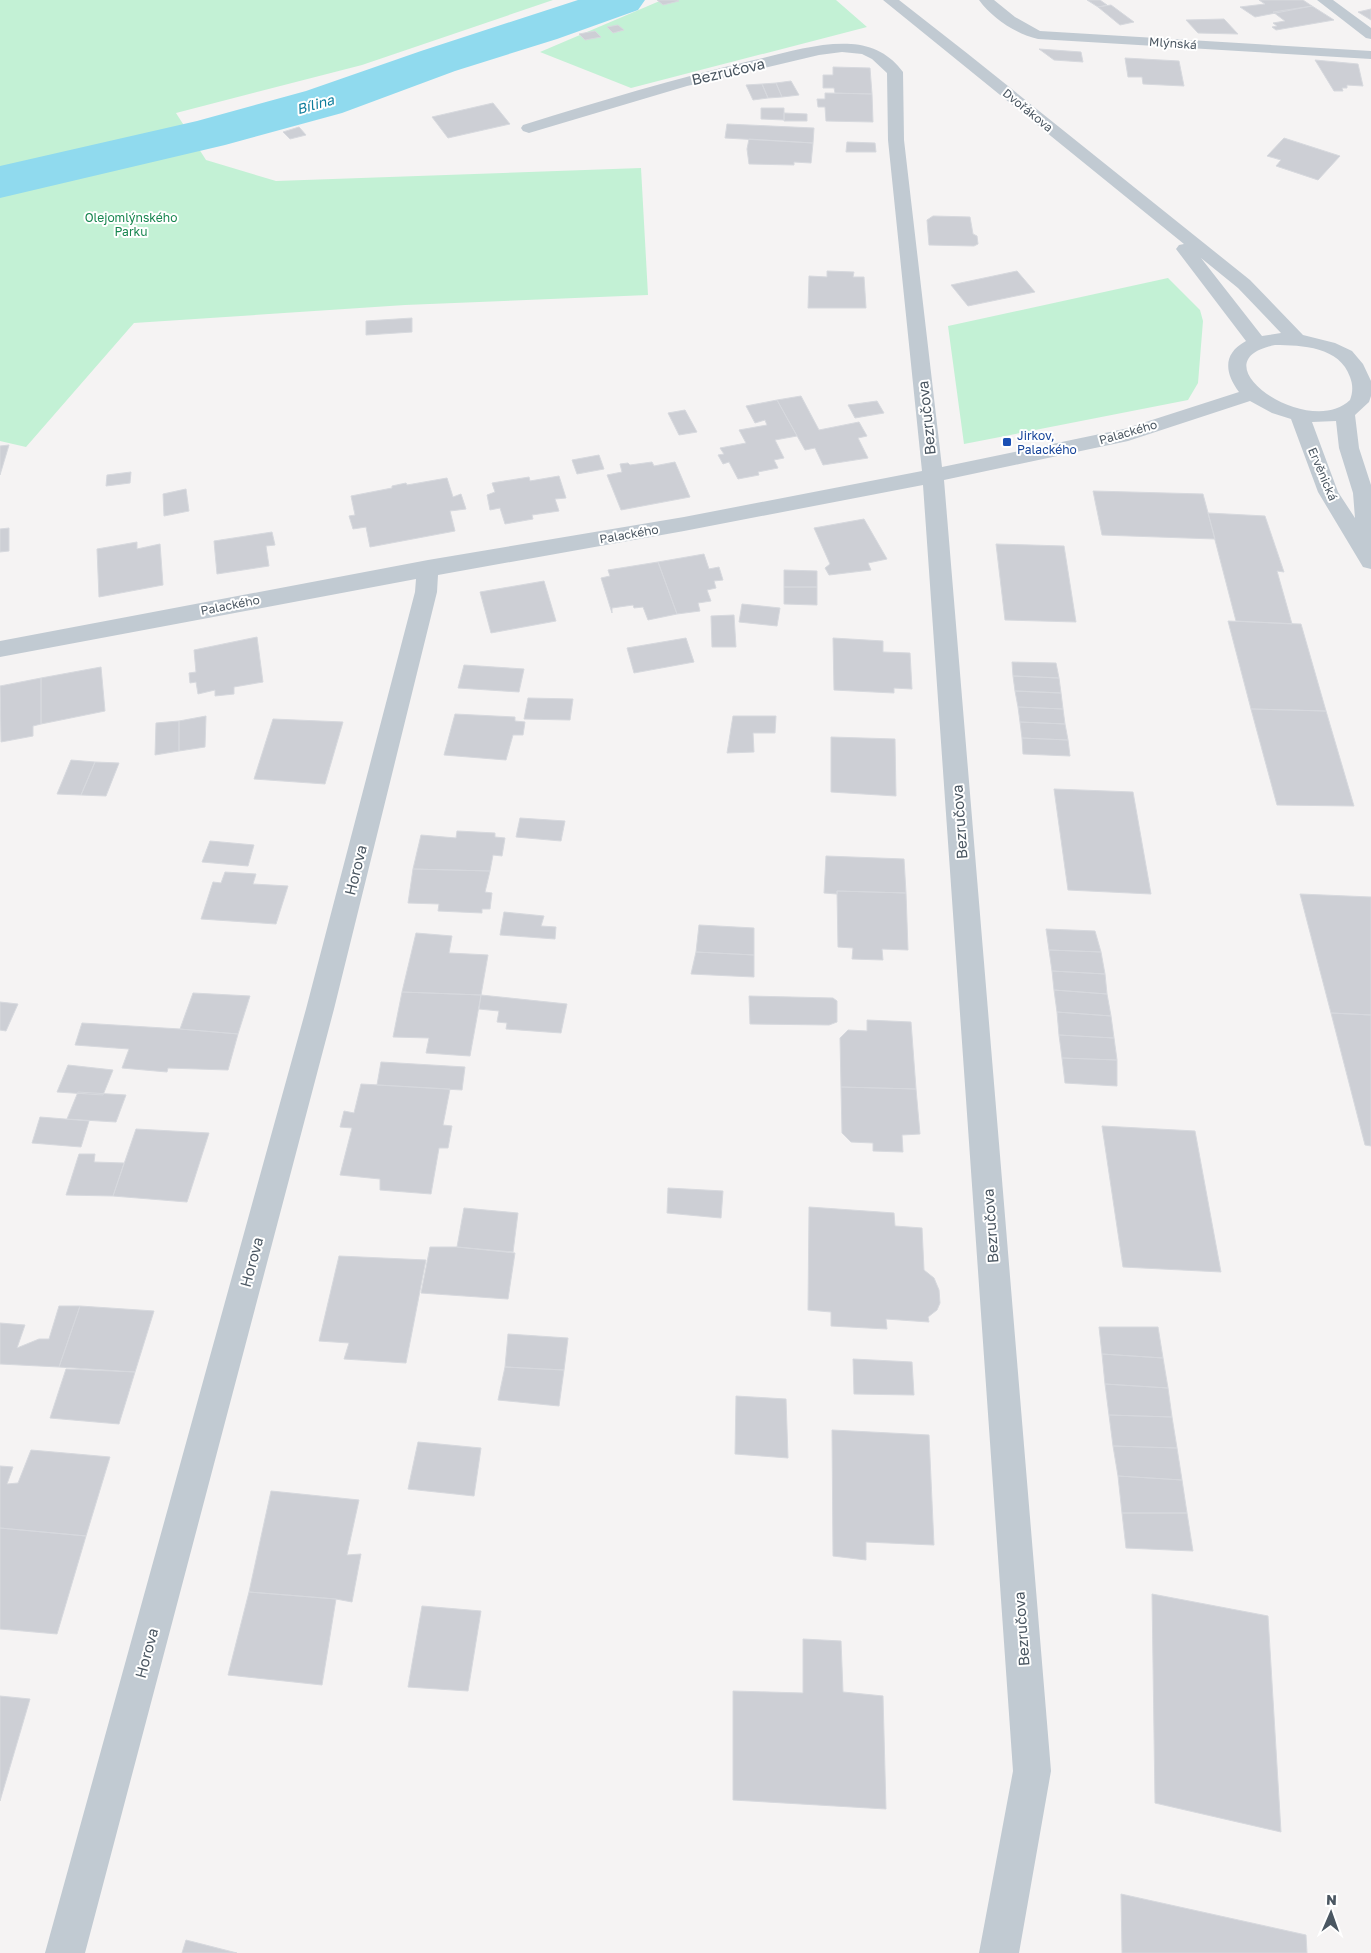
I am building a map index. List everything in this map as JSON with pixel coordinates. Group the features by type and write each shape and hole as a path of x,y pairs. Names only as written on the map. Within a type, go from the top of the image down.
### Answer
{"street":[{"name":"Dvořákova","path":"890,0 963,56 1165,222 1244,284 1297,339"},
{"name":"Mlýnská","path":"986,0 1007,21 1038,35 1371,55"},
{"path":"1324,0 1371,34"},
{"name":"Bezručova","path":"529,128 633,95 730,70 822,50 863,50 875,54 895,72 896,140 933,476 1032,1771 999,1953"},
{"name":"Dvořákova","path":"1165,222 1257,343"},
{"path":"1275,339 1297,339 1330,347 1364,363 1370,385 1370,396 1360,406 1345,413 1323,416 1299,414 1265,403 1252,394 1241,382 1237,371 1238,360 1245,350 1257,343 1275,339"},
{"name":"Palackého","path":"0,650 428,568 684,524 933,476 1128,434 1252,394"},
{"name":"Ervěnická","path":"1345,413 1349,448 1363,493 1370,559"},
{"name":"Ervěnická","path":"1299,414 1328,492 1370,559"},
{"name":"Horova","path":"65,1953 320,1009 423,602 428,568"}],"green space":[{"name":"Olejomlýnského Parku","path":"0,0 553,0 362,65 176,113 206,160 276,181 641,168 648,295 405,305 134,323 26,447 0,441"},
{"path":"662,0 836,0 867,27 631,88 540,52"},
{"path":"1168,278 1200,310 1203,321 1198,383 1188,400 964,444 948,326"}],"building":[{"path":"657,0 677,0 679,1 663,5"},
{"path":"1087,0 1100,0 1107,5 1098,7"},
{"path":"1259,0 1303,0 1312,6 1255,17 1240,7 1265,4"},
{"path":"1111,5 1134,22 1120,25 1098,7"},
{"path":"1312,6 1334,20 1276,30 1272,27 1277,26 1273,23 1285,21 1273,12"},
{"path":"1371,9 1371,20 1358,12"},
{"path":"1224,19 1238,34 1198,33 1186,20"},
{"path":"618,25 624,30 613,33 607,27"},
{"path":"595,31 601,37 585,40 579,34"},
{"path":"1039,49 1081,52 1083,62 1054,60"},
{"path":"1125,58 1179,61 1184,86 1143,84 1142,77 1128,77"},
{"path":"1315,60 1358,64 1363,86 1347,85 1347,88 1342,88 1343,91 1334,91"},
{"path":"833,67 870,68 872,94 835,93 834,88 823,88 823,75 833,75"},
{"path":"791,81 799,95 782,97 776,83"},
{"path":"776,83 782,97 768,98 762,84"},
{"path":"762,84 768,98 753,100 746,85"},
{"path":"825,93 872,94 873,122 826,121 825,107 818,107 817,99 825,99"},
{"path":"493,103 510,124 448,138 432,117"},
{"path":"761,108 784,108 784,120 761,119"},
{"path":"784,113 807,114 807,121 784,121"},
{"path":"727,124 814,128 813,143 725,138"},
{"path":"299,127 306,135 290,139 283,132"},
{"path":"1284,138 1340,156 1318,180 1276,166 1281,160 1267,156"},
{"path":"749,139 813,143 811,163 794,162 794,165 749,164 747,149"},
{"path":"847,142 875,143 876,152 846,152"},
{"path":"933,216 970,217 973,234 977,236 978,244 974,246 929,245 927,220"},
{"path":"827,271 854,272 853,277 864,277 866,308 808,308 809,276 827,277"},
{"path":"1017,271 1035,292 968,306 951,285"},
{"path":"412,318 412,332 366,335 366,321"},
{"path":"801,396 819,430 859,422 867,436 858,438 868,458 823,465 815,448 805,450 777,400"},
{"path":"777,400 797,436 775,440 784,458 774,460 778,468 758,472 759,475 738,479 729,462 723,464 718,455 724,454 720,448 746,443 739,430 767,425 765,420 755,423 746,406"},
{"path":"877,401 884,413 855,418 848,405"},
{"path":"685,410 697,432 679,435 668,413"},
{"path":"9,445 0,475 0,446"},
{"path":"599,455 604,469 577,474 572,460"},
{"path":"652,462 654,466 675,462 690,497 621,510 607,475 622,472 620,464 628,463 630,465"},
{"path":"131,472 130,483 106,486 107,475"},
{"path":"559,476 566,498 555,499 559,511 532,515 533,519 505,524 500,508 490,510 487,495 495,492 492,483 529,477 530,481"},
{"path":"447,478 453,497 461,494 466,509 450,511 455,531 370,547 366,527 353,529 349,516 355,515 351,496 392,488 392,486 406,483 407,485"},
{"path":"186,489 189,511 164,516 163,494"},
{"path":"1093,491 1203,494 1215,539 1102,535"},
{"path":"1208,513 1265,516 1284,572 1277,571 1292,624 1236,621"},
{"path":"864,519 887,559 868,563 871,570 829,575 825,568 830,564 814,528"},
{"path":"9,528 9,551 0,552 0,529"},
{"path":"272,532 275,545 266,546 269,566 217,574 214,541"},
{"path":"137,542 137,549 160,544 163,585 99,597 97,549"},
{"path":"996,544 1064,546 1076,622 1005,620"},
{"path":"704,554 709,569 719,567 723,580 714,581 716,588 707,590 711,601 698,603 700,611 677,614 658,562"},
{"path":"658,562 677,614 648,620 643,607 634,608 633,605 612,608 612,613 601,578 610,576 608,570"},
{"path":"784,570 817,571 817,587 784,587"},
{"path":"544,581 556,621 491,633 480,592"},
{"path":"784,587 817,587 817,605 784,604"},
{"path":"742,604 780,608 777,626 739,622"},
{"path":"734,615 736,647 712,647 711,616"},
{"path":"1228,621 1301,624 1326,711 1251,709"},
{"path":"257,637 263,682 234,687 234,694 215,696 215,690 198,694 196,682 190,683 189,673 196,672 194,650"},
{"path":"686,638 694,662 634,673 627,648"},
{"path":"833,638 883,641 883,652 910,653 912,689 894,688 894,693 834,690"},
{"path":"1012,662 1056,663 1059,678 1013,676"},
{"path":"464,665 524,669 519,692 458,688"},
{"path":"101,667 105,711 41,724 41,678"},
{"path":"1013,676 1059,678 1061,693 1015,691"},
{"path":"41,678 41,724 33,726 33,736 1,742 0,686"},
{"path":"1015,691 1061,693 1063,709 1018,707"},
{"path":"528,698 573,699 570,720 524,719"},
{"path":"1018,707 1063,709 1065,724 1020,722"},
{"path":"1251,709 1326,711 1354,806 1277,805"},
{"path":"455,714 515,717 515,721 525,722 523,735 513,735 506,760 444,755"},
{"path":"206,716 205,747 179,751 179,721"},
{"path":"733,716 776,716 775,733 753,733 754,752 727,753"},
{"path":"273,719 343,722 325,784 254,779"},
{"path":"179,721 179,751 155,755 156,723"},
{"path":"1020,722 1065,724 1068,740 1022,738"},
{"path":"831,737 895,739 896,796 831,792"},
{"path":"1022,738 1068,740 1070,756 1023,754"},
{"path":"71,760 95,762 81,795 57,794"},
{"path":"95,762 119,763 106,796 81,795"},
{"path":"1054,789 1133,792 1151,894 1068,890"},
{"path":"520,818 565,821 561,841 516,837"},
{"path":"457,831 495,833 495,837 505,838 502,856 493,855 490,871 413,869 421,835 456,838"},
{"path":"210,841 254,845 248,866 202,862"},
{"path":"826,856 904,859 906,893 837,891 837,894 824,893"},
{"path":"413,869 490,871 485,892 492,893 490,909 482,909 482,913 438,911 439,904 408,903"},
{"path":"225,872 256,874 253,884 288,886 276,924 201,919 213,882 221,883"},
{"path":"837,891 906,893 908,950 882,949 883,960 852,959 853,948 838,947"},
{"path":"1300,894 1371,897 1371,1015 1331,1013"},
{"path":"504,912 544,916 541,926 556,927 555,939 500,935"},
{"path":"699,925 754,928 754,955 696,952"},
{"path":"1046,929 1095,931 1101,952 1049,950"},
{"path":"416,933 452,936 449,953 488,955 481,995 402,992"},
{"path":"1049,950 1101,952 1105,974 1052,971"},
{"path":"696,952 754,955 754,977 691,974"},
{"path":"1052,971 1105,974 1107,994 1054,990"},
{"path":"1054,990 1107,994 1111,1016 1057,1012"},
{"path":"402,992 481,995 470,1056 426,1053 429,1038 393,1037"},
{"path":"193,993 250,996 238,1034 180,1029"},
{"path":"481,995 567,1004 561,1033 506,1029 507,1023 497,1022 499,1011 479,1009"},
{"path":"749,996 833,998 837,1001 837,1022 829,1025 750,1024"},
{"path":"0,1002 18,1004 6,1031 0,1030"},
{"path":"1057,1012 1111,1016 1114,1038 1059,1035"},
{"path":"1331,1013 1371,1015 1371,1146 1365,1145"},
{"path":"867,1020 911,1022 916,1089 841,1087 840,1038 848,1030 867,1031"},
{"path":"82,1023 238,1034 228,1070 168,1068 167,1072 122,1068 129,1049 75,1045"},
{"path":"1059,1035 1114,1038 1117,1060 1062,1058"},
{"path":"1062,1058 1117,1060 1117,1086 1065,1083"},
{"path":"381,1062 465,1067 462,1090 377,1085"},
{"path":"68,1065 113,1070 103,1095 57,1092"},
{"path":"361,1084 450,1089 443,1125 452,1126 448,1148 439,1148 431,1194 380,1190 380,1179 340,1175 352,1128 340,1127 344,1111 354,1113"},
{"path":"841,1087 916,1089 920,1134 902,1135 903,1152 873,1151 873,1143 851,1142 842,1133"},
{"path":"78,1092 126,1095 116,1122 67,1119"},
{"path":"40,1117 89,1121 81,1147 32,1143"},
{"path":"1102,1126 1195,1131 1221,1272 1123,1267"},
{"path":"136,1129 209,1133 187,1202 113,1196"},
{"path":"79,1154 95,1154 94,1162 124,1163 113,1196 66,1195"},
{"path":"668,1188 723,1191 721,1218 667,1213"},
{"path":"809,1207 894,1213 895,1226 922,1228 924,1270 934,1278 939,1290 940,1303 937,1310 928,1317 929,1322 886,1319 887,1329 831,1326 831,1312 808,1310"},
{"path":"464,1208 518,1213 513,1252 457,1247"},
{"path":"430,1247 457,1247 515,1253 508,1299 421,1293"},
{"path":"339,1256 426,1260 406,1363 344,1359 349,1343 319,1341"},
{"path":"59,1306 80,1306 59,1367 0,1364 0,1323 25,1325 17,1348 39,1339 49,1339"},
{"path":"80,1306 154,1311 135,1372 59,1367"},
{"path":"1099,1327 1158,1327 1163,1358 1102,1354"},
{"path":"508,1334 568,1338 564,1370 505,1367"},
{"path":"1102,1354 1163,1358 1168,1388 1105,1384"},
{"path":"853,1359 912,1362 914,1395 854,1394"},
{"path":"505,1367 564,1370 559,1406 498,1400"},
{"path":"66,1369 135,1372 119,1424 50,1418"},
{"path":"1105,1384 1168,1388 1172,1417 1109,1415"},
{"path":"736,1396 786,1399 788,1458 735,1454"},
{"path":"1109,1415 1172,1417 1177,1448 1113,1446"},
{"path":"832,1430 929,1435 934,1545 866,1542 866,1560 833,1556"},
{"path":"418,1442 481,1448 474,1496 408,1489"},
{"path":"1113,1446 1177,1448 1182,1480 1118,1476"},
{"path":"31,1450 110,1457 86,1536 0,1528 0,1466 13,1467 7,1484 18,1483"},
{"path":"1118,1476 1182,1480 1187,1513 1122,1513"},
{"path":"271,1491 359,1500 347,1555 361,1554 352,1602 249,1592"},
{"path":"1122,1513 1187,1513 1193,1551 1126,1548"},
{"path":"0,1528 86,1536 57,1634 0,1629"},
{"path":"249,1592 336,1599 322,1685 228,1675"},
{"path":"1152,1594 1268,1616 1281,1832 1155,1803"},
{"path":"422,1606 481,1611 468,1691 408,1687"},
{"path":"803,1639 841,1641 843,1692 883,1696 886,1809 733,1800 733,1691 803,1693"},
{"path":"0,1696 30,1699 0,1801"},
{"path":"1121,1894 1306,1935 1307,1953 1122,1953"},
{"path":"186,1940 237,1953 182,1953"}],"waterway":[{"name":"Bílina","path":"0,182 207,134 324,102 438,61 540,29 622,0"}],"place":[{"name":"Jirkov, Palackého","path":"1007,442"}]}
